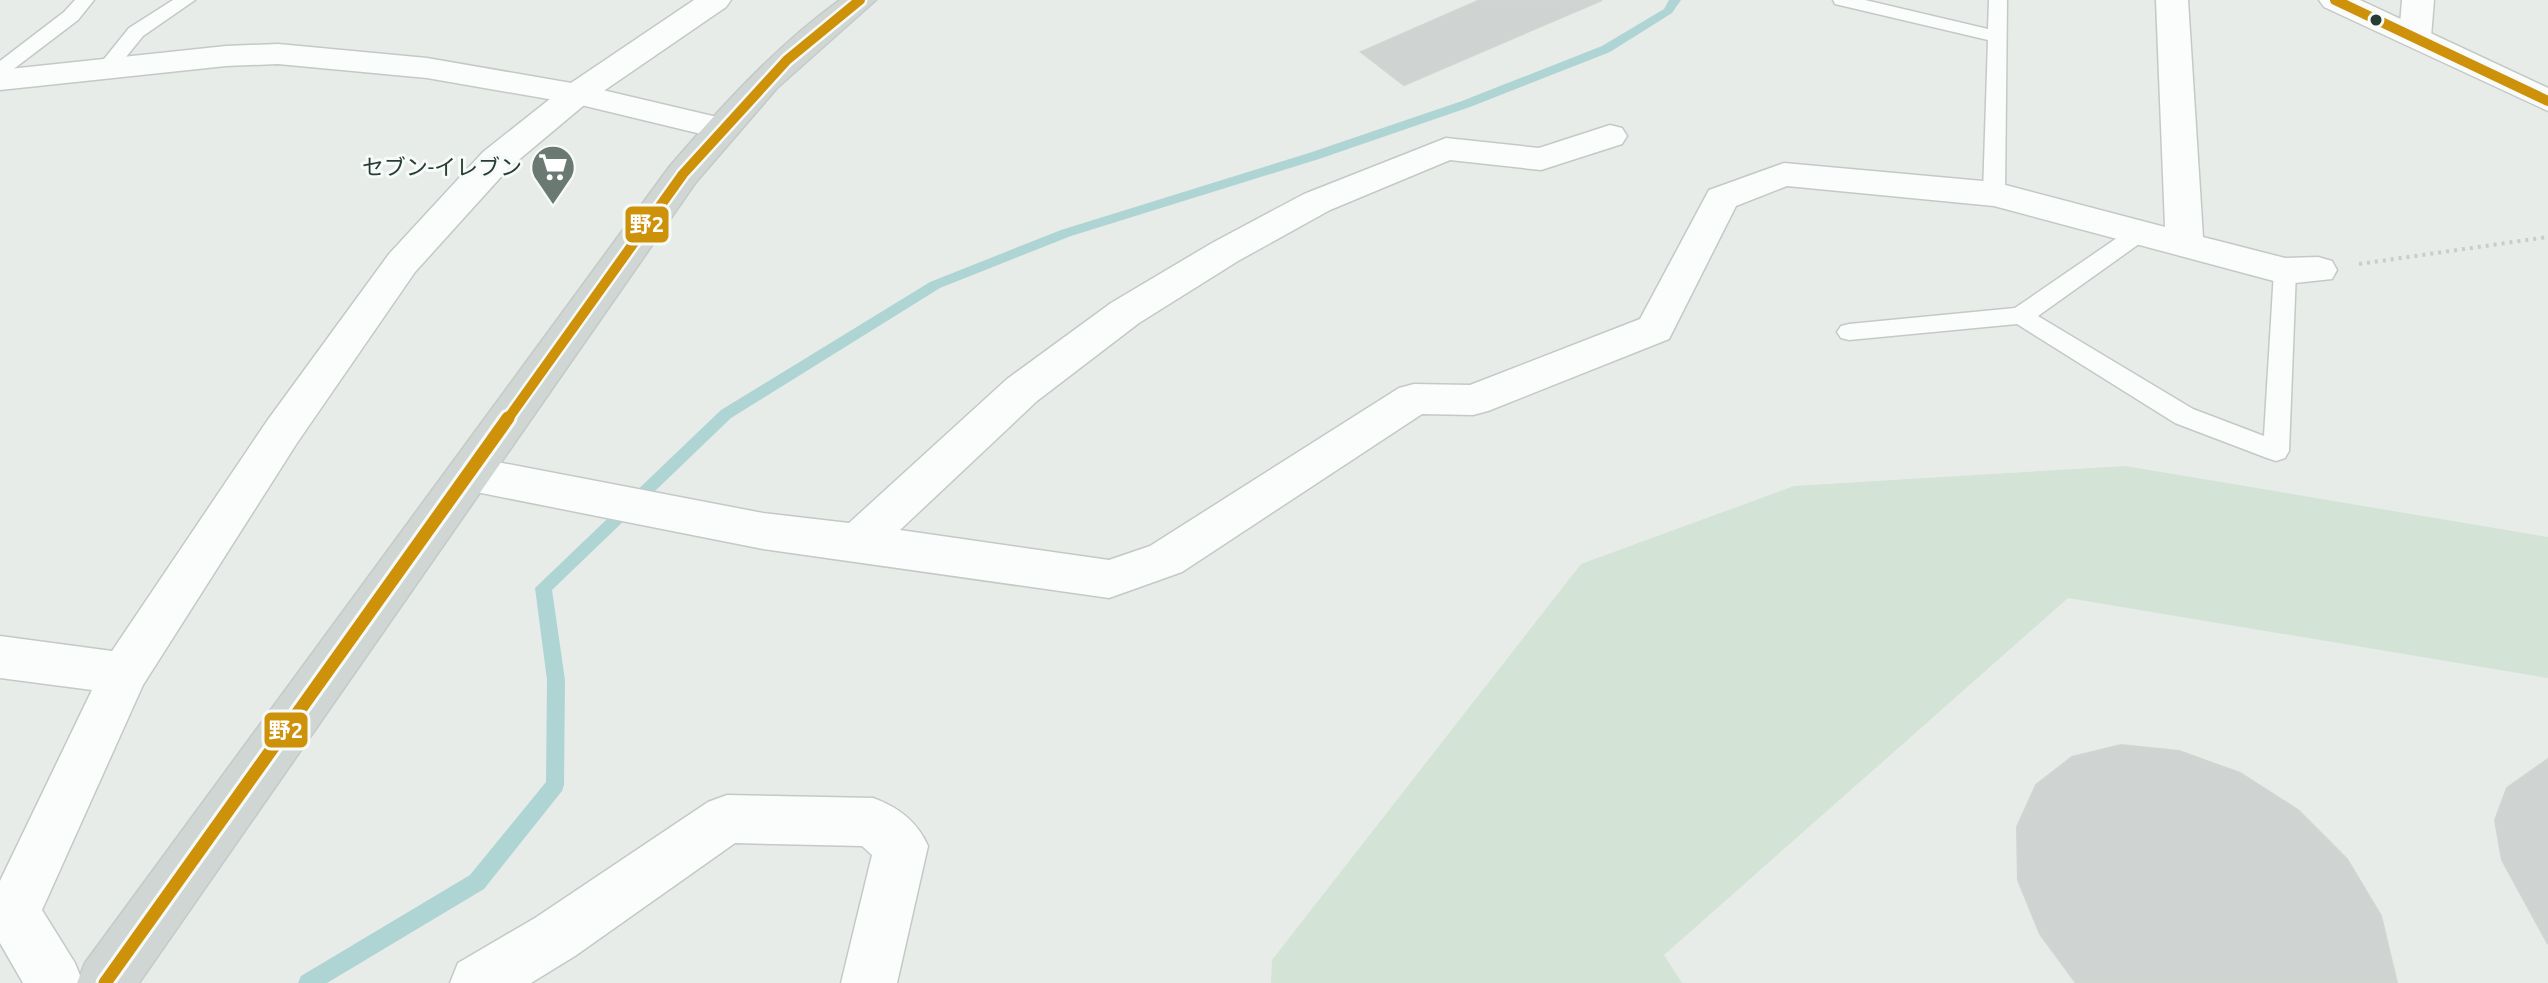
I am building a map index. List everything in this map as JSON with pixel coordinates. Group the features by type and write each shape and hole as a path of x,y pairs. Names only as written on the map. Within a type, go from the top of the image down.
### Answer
{"main road":[{"path":"105,983 683,174 767,76 860,0"}],"street":[{"path":"55,983 13,913 124,673 282,432 402,263 496,160 577,94 715,0"},
{"path":"2172,0 2185,243"},
{"path":"2335,0 2548,101"},
{"path":"2415,37 2418,0"},
{"path":"0,80 226,56 278,54 427,68 577,94 722,128"},
{"path":"858,542 1022,390 1125,313 1225,252 1304,209 1446,149 1541,159 1610,136"},
{"path":"471,474 763,531 1109,579 1166,559 1414,399 1473,400 1655,329 1722,198 1784,174 1994,194 2138,234 2302,271"},
{"path":"0,657 124,673"},
{"path":"478,983 555,937 727,819 873,822 901,846 869,983"}],"lane":[{"path":"0,70 51,32 85,0"},
{"path":"106,69 136,32 186,0"},
{"path":"1842,0 1997,37"},
{"path":"1994,194 1998,0"},
{"path":"1849,332 2021,316 2138,234"},
{"path":"2021,316 2184,416 2276,451 2302,271"}],"path":[{"path":"2302,271 2548,237"}],"green space":[{"path":"2125,466 2548,537 2548,678 2068,598 1664,955 1682,983 1271,983 1272,960 1581,564 1794,486"}],"building":[{"path":"1480,0 1602,0 1404,85 1361,52"},
{"path":"2121,745 2179,751 2240,773 2298,810 2347,859 2381,916 2397,983 2076,983 2040,934 2018,880 2017,827 2036,785 2072,757"},
{"path":"2548,759 2548,944 2502,860 2495,820 2507,788"}],"waterway":[{"path":"308,983 477,882 555,785 556,680 543,588 726,414 935,285 1066,233 1314,156 1466,104 1606,49 1668,11 1675,0"}],"transit line":[{"name":"野2","path":"105,983 683,174 787,60 860,0"},
{"name":"野2","path":"2335,0 2548,101"}],"place":[{"name":"セブン-イレブン","path":"553,206"}]}
